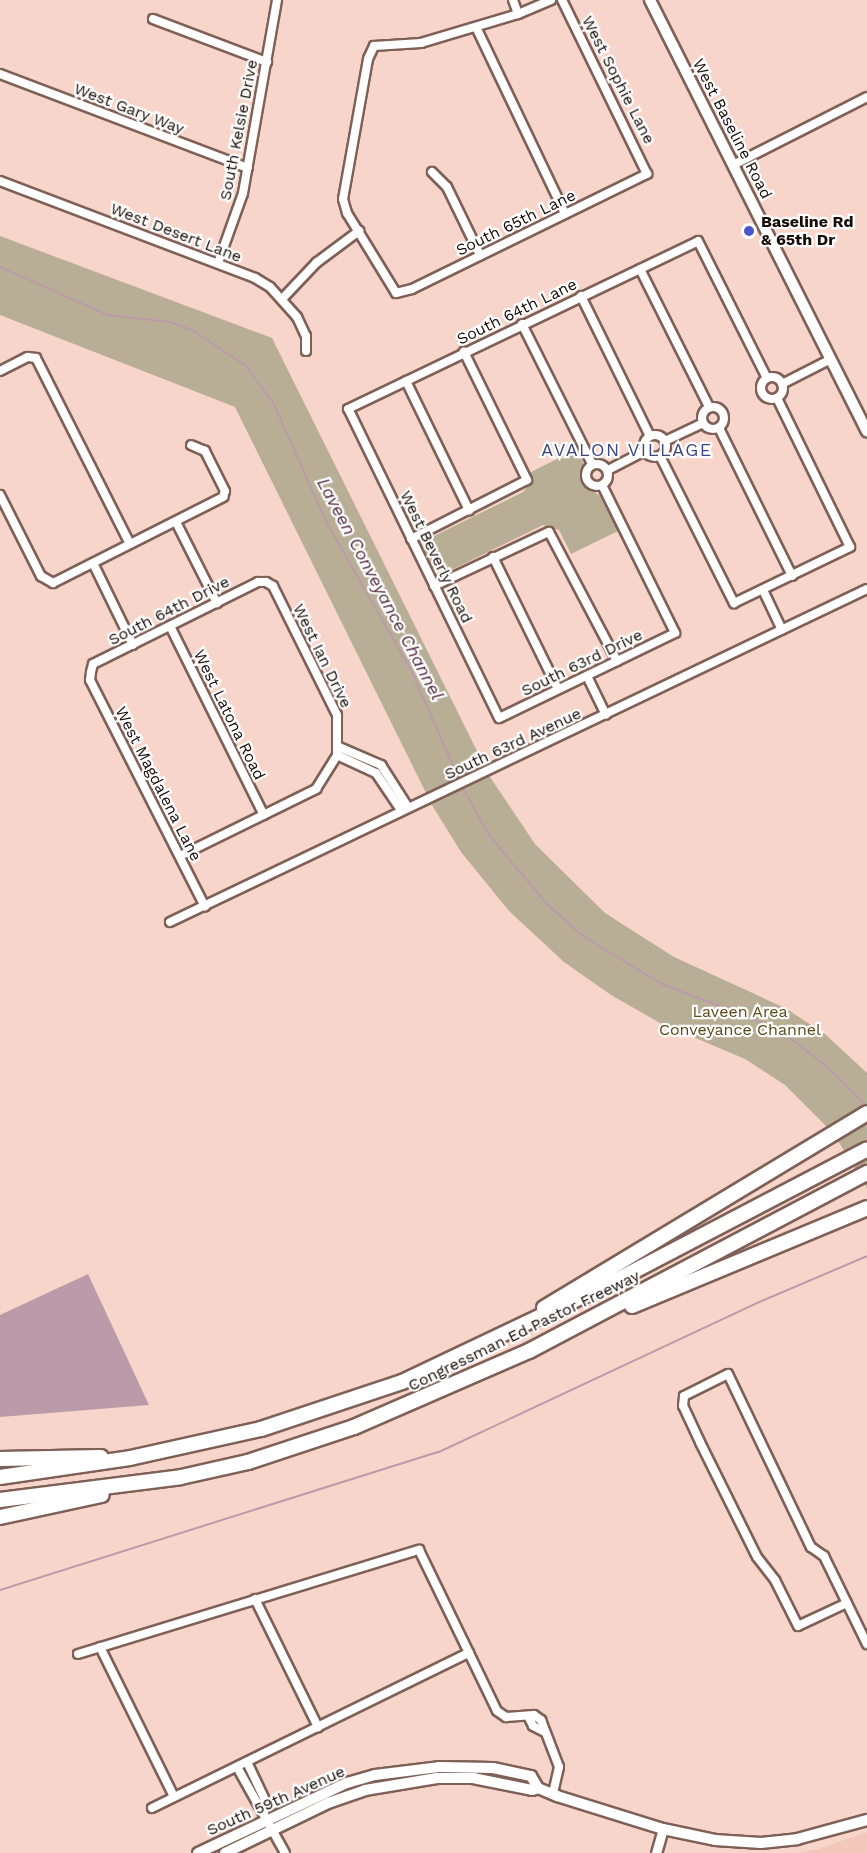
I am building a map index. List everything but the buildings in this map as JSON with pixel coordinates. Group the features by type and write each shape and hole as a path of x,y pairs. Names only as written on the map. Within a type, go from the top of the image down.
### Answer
{"highway":[{"path":"516,1329 574,1287 673,1233 863,1115"},
{"name":"Congressman Ed Pastor Freeway","path":"0,1477 130,1458 261,1429 350,1401 516,1329 867,1149"},
{"name":"Congressman Ed Pastor Freeway","path":"0,1500 151,1483 248,1462 321,1440 400,1410 529,1351 867,1173"},
{"path":"529,1351 561,1341 676,1286 867,1208"},
{"path":"0,1459 130,1458"},
{"path":"0,1517 151,1483"}],"main road":[{"name":"West Baseline Road","path":"651,0 867,431"},
{"name":"South 59th Avenue","path":"198,1853 339,1786 408,1769 493,1768 531,1776 538,1788 553,1794 663,1829 716,1840 770,1842 826,1834 867,1820"},
{"name":"South 59th Avenue","path":"225,1853 268,1821"}],"street":[{"name":"South Kelsie Drive","path":"218,263 248,168 277,0"},
{"path":"513,0 518,14"},
{"path":"282,299 316,263 359,231 343,199 368,59 374,46 421,43 518,14 551,0"},
{"name":"West Sophie Lane","path":"562,0 647,174"},
{"path":"153,19 267,62"},
{"path":"476,27 565,214"},
{"name":"West Gary Way","path":"0,74 248,168"},
{"path":"733,165 867,97"},
{"path":"432,172 447,187 480,255"},
{"name":"South 65th Lane","path":"359,231 396,293 647,174"},
{"name":"West Desert Lane","path":"0,181 255,278 282,299 306,336 306,351"},
{"name":"South 64th Lane","path":"348,409 698,241 767,378"},
{"path":"640,269 709,407 723,411 724,422 719,428 712,429 703,423"},
{"path":"581,296 650,436"},
{"path":"522,324 592,464 586,478 593,485 602,485 609,477 608,470 599,463 592,464"},
{"path":"411,539 527,480 464,352"},
{"path":"0,371 28,357 36,358 130,544"},
{"path":"660,456 734,603 850,547 777,398 782,384 831,359"},
{"path":"777,398 763,394 761,386 767,378 777,379 782,384"},
{"path":"405,381 469,510"},
{"path":"703,423 703,412 709,407"},
{"name":"West Beverly Road","path":"348,409 500,718"},
{"path":"665,441 703,423"},
{"path":"719,428 792,576"},
{"path":"650,436 661,436 665,441 665,451 660,456 650,456 645,451 644,444 650,436"},
{"path":"1,498 47,583 93,563 223,497 225,491 205,451 192,445"},
{"path":"608,470 645,451"},
{"name":"South 63rd Drive","path":"500,718 675,633 602,485"},
{"path":"176,522 217,603"},
{"path":"434,585 549,532 617,661"},
{"path":"493,557 558,689"},
{"path":"93,563 134,645"},
{"name":"South 64th Drive","path":"91,672 93,664 258,582 266,582"},
{"name":"West Ian Drive","path":"266,582 273,586 337,715 338,751"},
{"name":"South 63rd Avenue","path":"170,922 372,828 405,809 867,589"},
{"path":"763,590 782,630"},
{"name":"West Latona Road","path":"170,627 264,815"},
{"name":"West Magdalena Lane","path":"91,672 90,680 205,907"},
{"path":"587,676 606,715"},
{"path":"180,856 316,789 338,751 381,765 405,809"},
{"path":"847,1603 798,1626 775,1580 757,1557 683,1406 684,1396 693,1389 728,1374 812,1547 824,1556 847,1603 867,1644"},
{"path":"78,1654 419,1550 498,1711 507,1717 538,1716 559,1767 553,1794"},
{"path":"255,1599 318,1727"},
{"path":"100,1647 174,1797"},
{"path":"152,1808 469,1653"},
{"path":"247,1762 266,1802 268,1821"},
{"path":"237,1767 285,1853"},
{"path":"657,1853 663,1829"}],"shaded area":[{"path":"88,1274 149,1405 0,1417 0,1315"},
{"path":"867,1832 867,1853 797,1853 818,1849"}],"green space":[{"path":"0,236 272,338 485,767 427,795 235,407 0,315"},
{"path":"577,449 583,463 583,483 600,496 618,531 571,554 559,530 543,525 443,574 435,571 423,547 426,540 523,492 530,483 531,472"},
{"name":"Laveen Area Conveyance Channel","path":"488,774 535,844 605,913 674,957 785,1008 825,1034 867,1073 867,1188 833,1133 785,1085 745,1059 660,1023 611,995 564,962 509,911 461,852 430,802"}],"waterway":[{"name":"Laveen Conveyance Channel","path":"0,267 108,315 170,322 192,330 246,366 274,404 326,522 410,668 459,779"},
{"name":"Laveen Conveyance Channel","path":"464,790 489,835 546,903 583,936 662,984 759,1021 794,1041 831,1070 867,1106"},
{"path":"0,1590 439,1452 757,1303 867,1256"}],"place":[{"name":"Baseline Rd & 65th Dr","path":"749,231"}],"district":[{"name":"AVALON VILLAGE","path":"627,450"}]}
